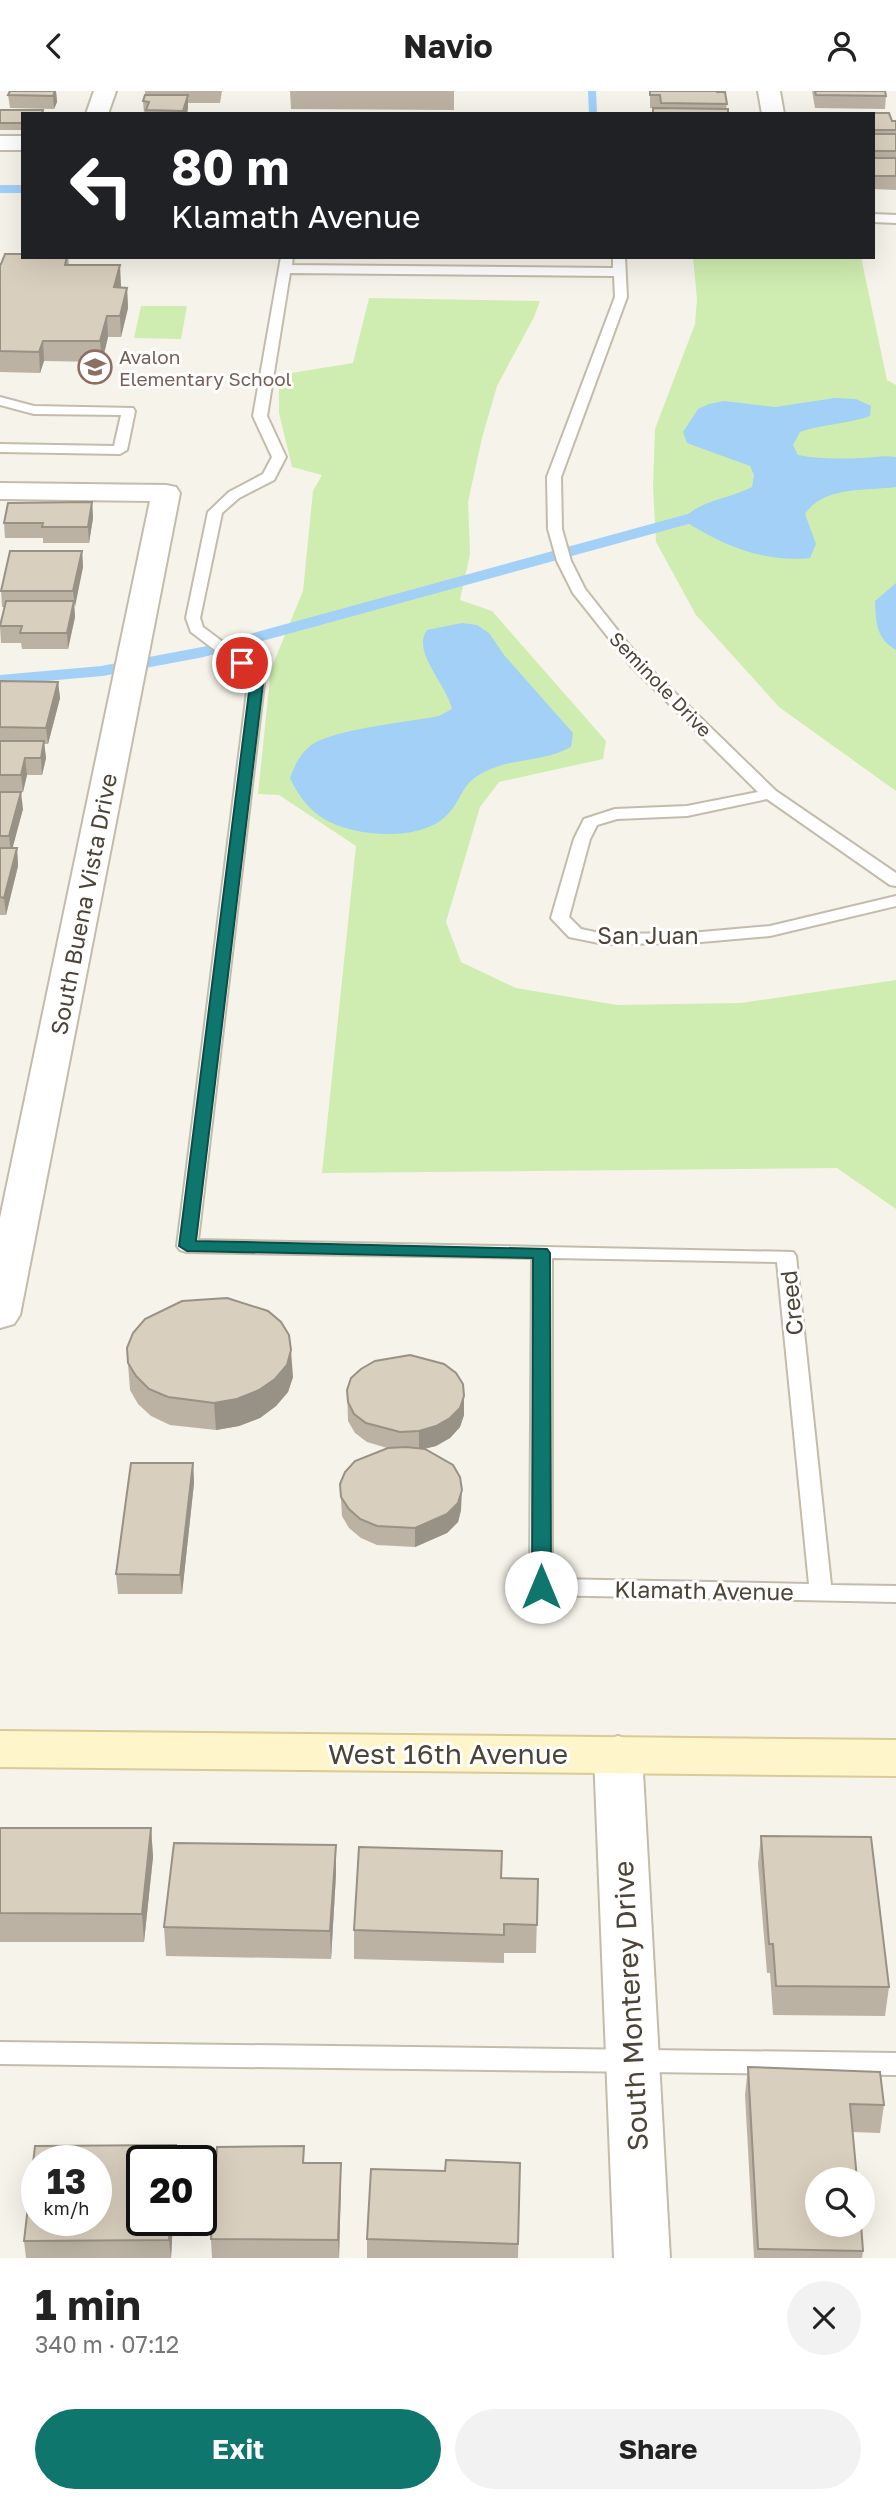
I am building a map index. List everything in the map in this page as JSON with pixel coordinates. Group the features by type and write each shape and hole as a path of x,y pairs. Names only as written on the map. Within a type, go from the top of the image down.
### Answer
{"street":[{"path":"98,112 105,91"},
{"path":"769,91 773,112"},
{"path":"0,143 21,143"},
{"name":"South Buena Vista Drive","path":"0,491 166,493 0,1315"},
{"name":"West 16th Avenue","path":"0,1749 896,1758"},
{"name":"South Monterey Drive","path":"618,1754 642,2258"}],"lane":[{"path":"875,218 896,219"},
{"name":"Seminole Drive","path":"619,259 621,297 554,477 557,541 564,561 578,590 636,663 770,795 896,881"},
{"path":"542,1253 187,1246 256,684 242,663 196,629 193,618 215,512 234,495 269,477 279,457 260,415 286,263 620,272"},
{"path":"0,401 34,410 128,411 120,450 0,448"},
{"name":"San Juan","path":"770,795 687,811 615,814 590,822 582,839 560,918 576,933 604,939 690,938 770,931 896,901"},
{"name":"Klamath Avenue","path":"542,1253 541,1587 896,1594"},
{"name":"Creed","path":"542,1253 786,1256 821,1593"},
{"path":"0,2053 896,2064"}],"green space":[{"path":"693,259 861,259 887,380 896,385 896,791 779,707 696,615 656,542 653,487 655,429 695,324 697,299"},
{"path":"369,298 540,301 497,386 482,438 468,502 470,554 460,600 492,611 606,741 603,759 499,782 480,807 446,922 461,962 516,988 617,1005 741,1003 896,980 896,1209 837,1168 322,1173 356,846 279,795 258,794 271,669 303,591 313,491 322,475 292,467 279,413 279,375 353,363"},
{"path":"141,306 187,306 181,339 134,338"}],"water":[{"path":"835,398 856,399 871,406 870,416 800,432 793,445 798,455 837,459 896,457 896,487 846,491 813,505 805,514 816,544 810,558 759,555 728,544 683,520 697,508 752,487 754,475 750,466 687,443 683,432 698,409 724,401 775,407"},
{"path":"896,583 896,650 881,635 875,601"},
{"path":"462,623 477,625 489,633 504,655 573,733 571,747 484,772 470,782 446,816 420,830 369,833 337,825 318,815 304,801 290,778 300,757 310,746 335,735 439,716 452,709 427,658 423,638 427,630"}],"building":[{"path":"10,91 55,91 53,96 8,95"},
{"path":"650,91 725,92 727,104 661,103 660,95 650,95"},
{"path":"815,91 885,91 886,96 816,95"},
{"path":"145,95 188,95 183,111 146,110 149,102 143,101"},
{"path":"653,108 728,109 728,112 653,112"},
{"path":"0,110 43,110 21,112 21,123 0,123"},
{"path":"875,113 889,113 892,121 896,121 896,130 875,130"},
{"path":"875,134 896,134 896,151 875,151"},
{"path":"875,158 896,158 896,176 875,176"},
{"path":"5,254 21,254 21,259 66,259 65,265 120,265 114,287 127,288 120,316 107,316 100,341 43,341 39,352 0,351 1,264"},
{"path":"92,502 88,527 42,527 43,523 4,523 8,503"},
{"path":"10,551 82,551 73,591 1,591"},
{"path":"6,601 74,601 67,633 20,633 22,626 0,626"},
{"path":"0,681 58,682 46,728 0,727"},
{"path":"0,741 44,741 41,758 25,758 21,775 0,775"},
{"path":"0,792 21,792 9,836 0,836"},
{"path":"0,848 17,848 4,898 0,897"},
{"path":"227,1298 268,1311 281,1322 289,1335 291,1350 287,1365 275,1379 259,1390 237,1399 214,1403 168,1397 149,1389 136,1376 128,1363 127,1348 133,1333 145,1319 182,1301"},
{"path":"410,1355 444,1364 456,1373 463,1384 464,1396 460,1408 436,1426 419,1431 400,1432 366,1423 354,1414 348,1402 347,1390 351,1378 375,1361"},
{"path":"388,1448 425,1449 453,1465 460,1477 462,1490 458,1503 447,1514 415,1528 377,1526 360,1519 341,1497 340,1484 345,1472 355,1461"},
{"path":"131,1463 193,1463 180,1575 116,1574"},
{"path":"0,1828 151,1828 142,1914 0,1913"},
{"path":"761,1836 871,1837 889,1987 776,1986 773,1944 769,1944"},
{"path":"174,1843 336,1845 330,1931 164,1927"},
{"path":"359,1847 502,1851 501,1878 538,1879 537,1925 504,1924 504,1935 354,1930"},
{"path":"748,2067 880,2072 884,2105 850,2104 856,2167 805,2167 805,2237 862,2237 863,2251 758,2249"},
{"path":"112,2145 126,2145 126,2236 169,2236 169,2240 24,2241 25,2236 112,2236"},
{"path":"304,2146 303,2163 341,2163 338,2240 211,2239 211,2236 217,2236 217,2147"},
{"path":"446,2160 520,2163 518,2244 367,2239 371,2169 445,2171"}],"waterway":[{"path":"592,91 593,112"},
{"path":"0,189 21,189"},
{"path":"0,680 102,671 203,652 699,516"}],"place":[{"name":"Avalon Elementary School","path":"95,367"}],"route":[{"path":"242,663 256,684 187,1246 542,1253 541,1587"}]}
